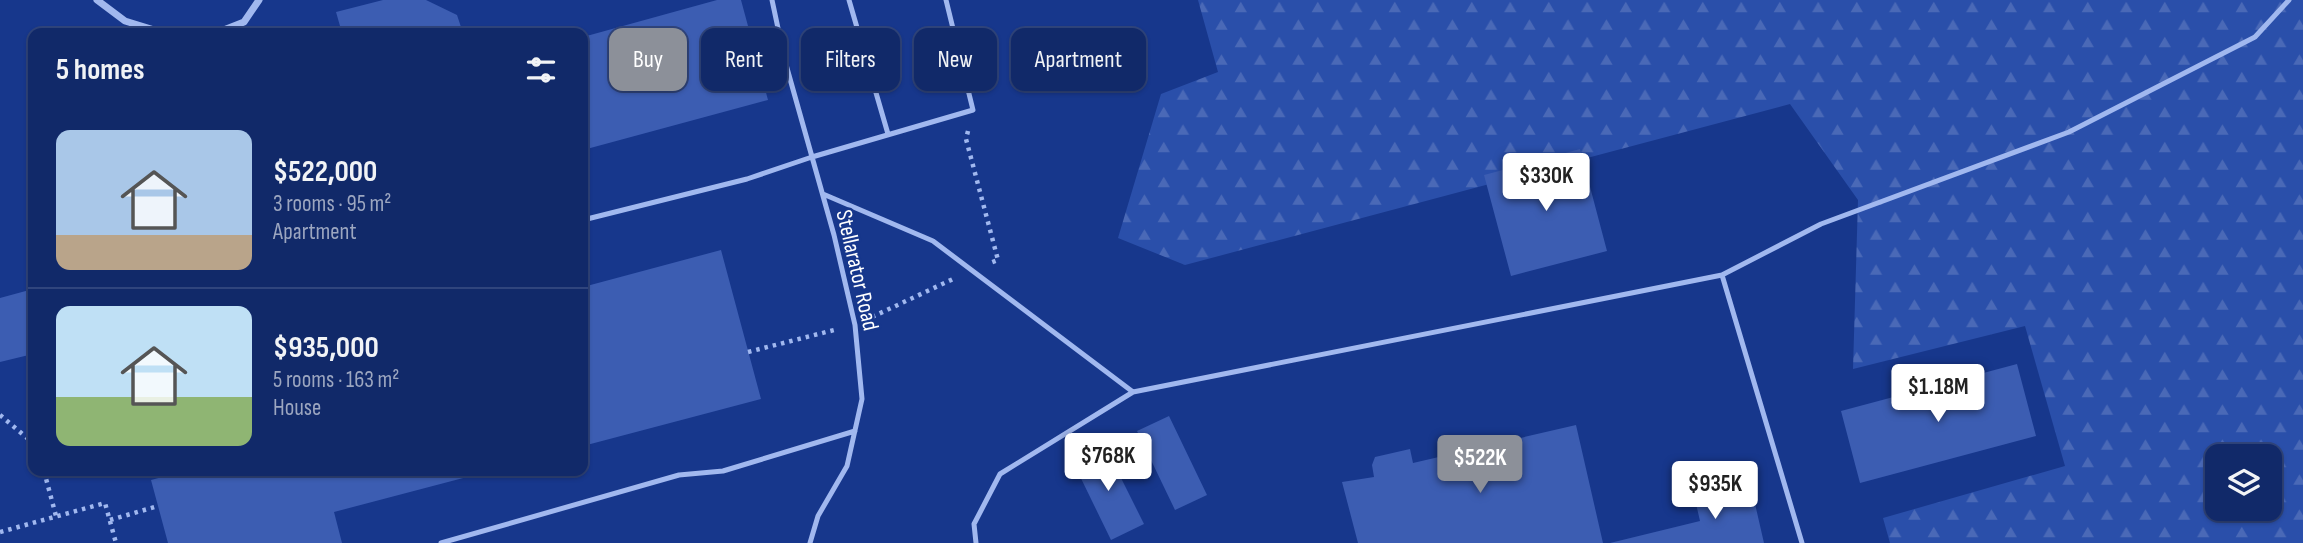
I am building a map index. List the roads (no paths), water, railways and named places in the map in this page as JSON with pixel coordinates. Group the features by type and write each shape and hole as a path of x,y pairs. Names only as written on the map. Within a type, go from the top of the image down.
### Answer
{"street":[{"path":"97,0 125,21 148,28"},
{"path":"229,28 244,22 259,0"}],"lane":[{"name":"Stellarator Road","path":"772,0 785,61 855,325 862,399 847,466 818,516 810,543"},
{"path":"849,0 888,134"},
{"path":"588,219 747,179 973,110 946,0"},
{"path":"976,543 974,524 1000,474 1133,392 1722,275 1821,224 2069,132 2255,37 2289,0"},
{"path":"822,194 933,240 1133,392"},
{"path":"1722,275 1802,543"},
{"path":"441,543 678,475 723,471 855,431"}]}
